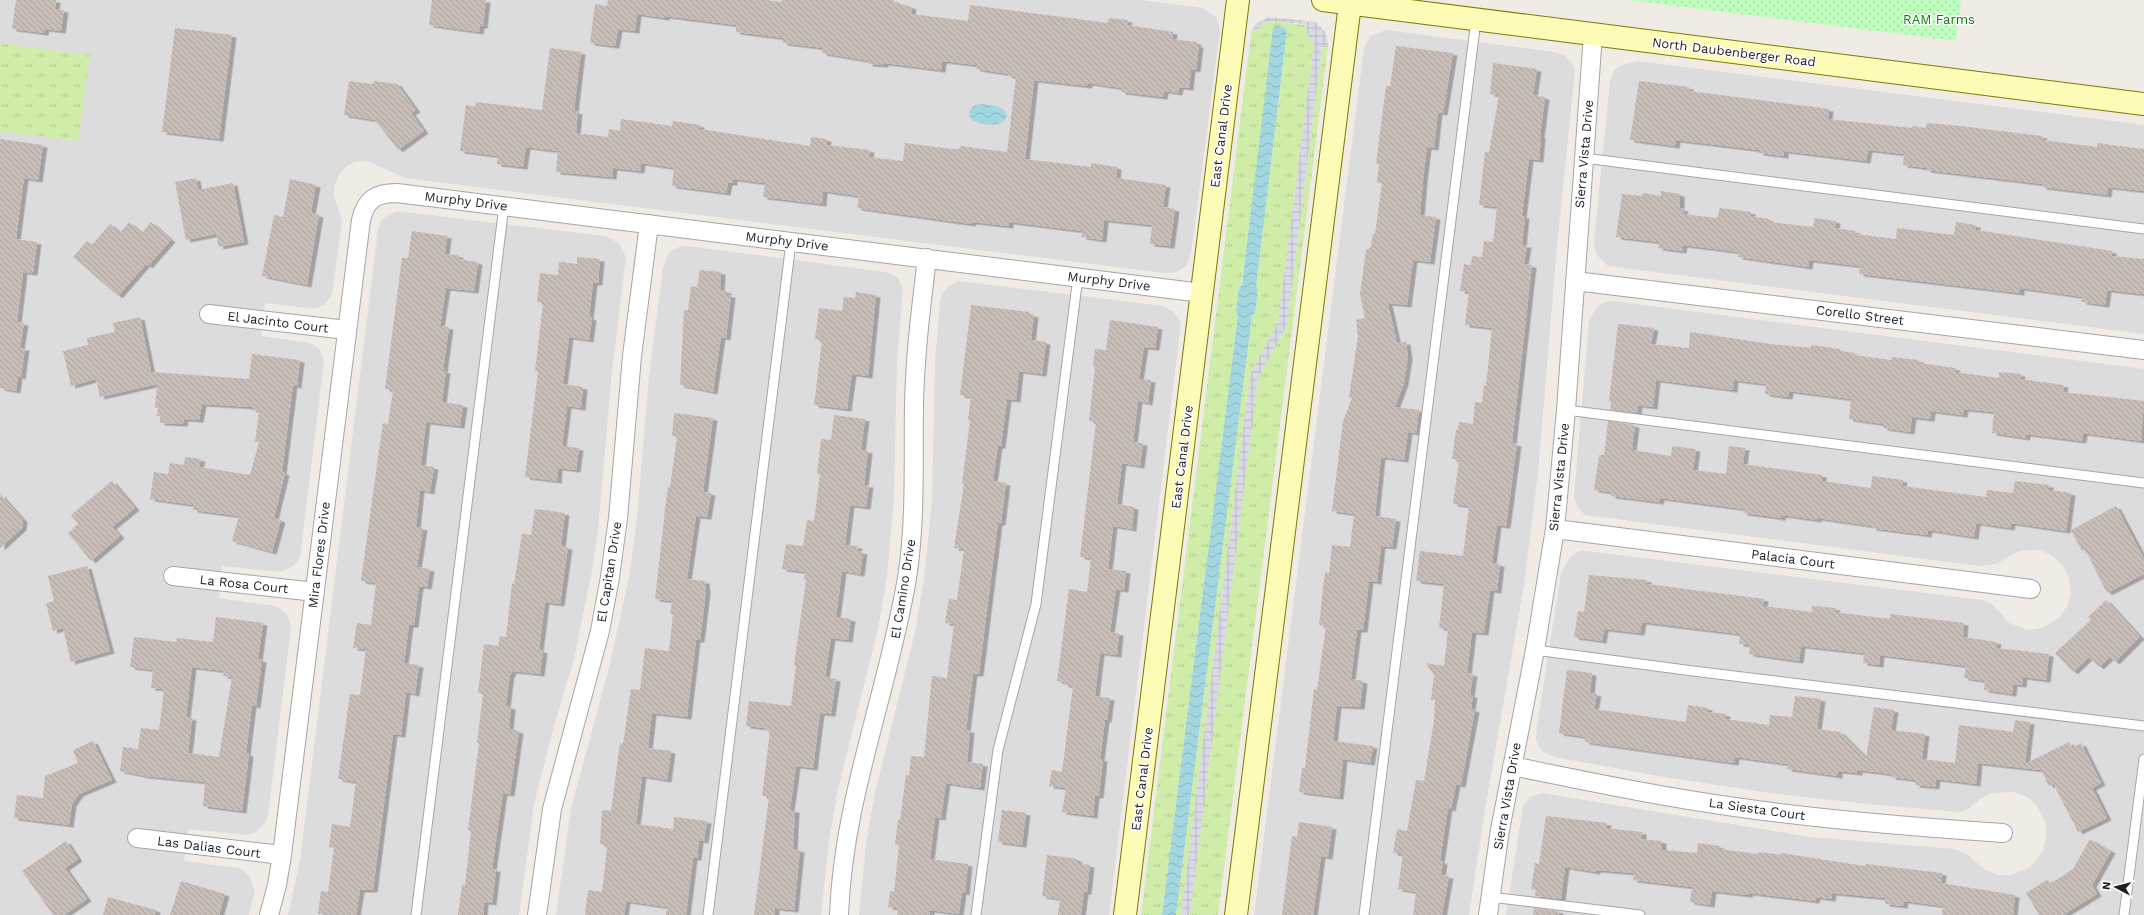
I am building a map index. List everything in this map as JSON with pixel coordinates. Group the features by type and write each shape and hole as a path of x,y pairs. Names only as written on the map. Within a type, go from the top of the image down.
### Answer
{"main road":[{"name":"East Canal Drive","path":"1125,915 1238,0"},
{"name":"North Daubenberger Road","path":"1323,0 2144,104"},
{"path":"1236,915 1350,4"}],"street":[{"name":"Sierra Vista Drive","path":"1488,915 1500,830 1535,650 1555,529 1566,410 1593,34"},
{"name":"Murphy Drive","path":"373,197 384,193 396,193 1202,293"},
{"name":"Mira Flores Drive","path":"269,915 277,885 282,855 361,220 365,206 373,197"},
{"name":"El Capitan Drive","path":"537,915 552,809 600,631 610,577 618,518 632,356 649,224"},
{"name":"El Camino Drive","path":"839,915 845,844 854,799 891,659 907,576 914,491 915,368 927,258"},
{"name":"Corello Street","path":"1575,281 2144,350"},
{"name":"El Jacinto Court","path":"210,314 347,330"},
{"name":"Palacia Court","path":"1555,529 2031,589"},
{"name":"La Rosa Court","path":"173,576 315,592"},
{"name":"La Siesta Court","path":"1512,766 1628,789 1734,807 1822,818 2004,833"},
{"name":"Las Dalias Court","path":"137,838 282,855"}],"lane":[{"path":"1364,915 1476,20"},
{"path":"1584,158 2144,229"},
{"path":"416,915 504,206"},
{"path":"708,915 791,242"},
{"path":"976,915 998,750 1035,614 1078,277"},
{"path":"1566,410 2144,483"},
{"path":"1535,650 1709,673 2144,726"},
{"path":"2124,915 2144,759"},
{"path":"1490,897 1640,915"}],"shaded area":[{"path":"0,0 1141,0 1203,8 1217,18 1220,30 1191,254 1186,266 1175,273 1165,273 405,178 367,161 354,162 347,166 339,175 334,187 334,196 342,221 332,295 325,304 314,309 265,303 261,336 310,343 320,350 324,361 300,558 292,567 280,572 222,566 219,598 276,606 287,614 291,627 268,816 265,823 256,832 248,835 188,829 184,861 239,868 249,875 255,891 249,915 0,915"},
{"path":"1269,17 1316,22 1326,33 1328,46 1322,46 1287,325 1258,378 1190,915 1181,915 1250,375 1278,322 1314,45 1307,34 1307,27 1303,24 1268,21 1260,26 1256,32 1252,30 1257,23"},
{"path":"1386,30 1554,52 1566,56 1575,70 1557,246 1538,473 1524,585 1485,809 1469,915 1254,915 1364,48 1370,36"},
{"path":"1637,61 2144,125 2144,334 1608,266 1596,254 1594,242 1610,82 1613,72 1620,66"},
{"path":"396,211 604,236 619,243 626,257 612,371 598,530 592,571 574,659 556,719 534,804 519,915 288,915 300,860 378,230 382,219"},
{"path":"688,246 885,272 898,278 903,289 897,360 894,497 887,576 878,629 837,794 829,841 821,915 556,915 571,809 610,664 629,577 637,518 649,376 663,268 667,256 671,251 679,247"},
{"path":"958,281 1162,306 1174,312 1181,323 1109,915 859,915 866,844 874,797 915,632 924,579 932,501 935,363 940,302 942,294 948,287"},
{"path":"1611,301 2144,369 2144,915 1506,915 1523,806 1530,797 1542,793 1810,837 1955,849 1967,854 1985,870 1998,875 2012,875 2030,867 2043,851 2046,838 2046,824 2037,806 2027,797 2014,792 1993,793 1980,799 1967,810 1959,812 1770,793 1664,777 1555,757 1543,752 1536,740 1537,726 1561,573 1570,557 1580,551 1982,600 1992,604 2009,623 2028,630 2042,628 2059,618 2067,606 2071,593 2069,578 2063,566 2053,556 2040,550 2019,551 1996,564 1980,566 1585,515 1577,507 1574,496 1589,321 1597,307 1605,302"}],"green space":[{"name":"RAM Farms","path":"1627,0 1961,0 1956,41"},
{"path":"1268,21 1305,25 1308,27 1307,34 1314,45 1278,322 1250,375 1181,915 1176,915 1252,316 1255,313 1258,289 1256,287 1287,31 1284,27 1241,285 1239,287 1236,311 1238,315 1162,915 1141,915 1251,34 1252,30 1256,32 1260,26"},
{"path":"0,43 90,55 78,141 0,131"},
{"path":"1322,46 1328,46 1218,915 1190,915 1258,377 1287,325"}],"water":[{"path":"1276,26 1284,27 1287,31 1256,287 1258,289 1255,313 1252,316 1176,915 1162,915 1238,315 1236,311 1239,287 1242,285 1273,28"},
{"path":"978,104 1003,109 1007,114 1006,119 999,124 994,125 972,120 969,115 970,109"}],"building":[{"path":"16,0 56,0 55,9 64,10 61,31 45,29 44,33 12,29"},
{"path":"432,0 486,0 483,26 480,26 479,32 429,25"},
{"path":"608,0 767,0 782,2 782,0 894,0 894,2 912,7 911,14 968,21 970,5 1108,23 1109,18 1128,20 1127,25 1173,32 1172,39 1197,42 1196,45 1199,45 1196,70 1191,69 1189,88 1179,87 1178,93 1164,91 1163,97 1121,92 1122,88 1088,83 1088,86 1034,80 1025,159 1091,167 1091,163 1117,167 1116,178 1166,185 1163,207 1175,209 1170,246 1150,244 1152,225 1104,220 1102,240 1082,237 1082,231 1009,222 1009,226 972,222 971,224 857,208 859,196 823,191 822,204 763,197 765,183 733,179 733,183 728,183 726,193 672,186 674,168 641,163 640,171 613,168 612,177 556,172 558,151 526,147 523,167 497,164 498,156 460,151 466,105 475,107 476,102 542,110 550,48 581,52 574,111 578,112 576,133 608,137 609,129 620,131 621,119 672,126 673,121 700,125 700,129 810,146 811,137 827,139 826,145 870,150 869,157 903,161 905,143 952,149 959,149 960,146 1007,152 1016,77 1008,76 1008,74 976,69 976,65 942,61 941,70 884,63 884,65 868,64 869,61 822,53 823,48 783,43 783,38 736,32 736,25 665,16 665,18 637,14 635,31 618,29 615,46 590,43 595,4 607,6"},
{"path":"175,28 232,35 219,139 162,132"},
{"path":"1396,46 1453,53 1443,113 1438,112 1434,148 1427,147 1423,180 1420,215 1436,217 1430,262 1413,260 1407,305 1388,303 1397,343 1406,342 1408,357 1404,383 1395,407 1419,410 1416,433 1408,432 1404,460 1381,457 1375,516 1396,519 1392,547 1381,546 1377,582 1369,581 1363,630 1357,630 1351,679 1363,681 1360,707 1337,706 1333,741 1373,746 1370,763 1343,759 1339,797 1299,792 1302,768 1305,768 1314,689 1317,690 1326,626 1319,625 1325,572 1329,573 1332,545 1350,547 1354,514 1332,511 1343,421 1352,398 1349,397 1358,337 1356,320 1365,318 1360,294 1366,250 1371,247 1373,234 1375,234 1382,183 1377,183 1379,164 1376,164 1386,86 1390,86"},
{"path":"1493,63 1537,69 1533,95 1545,97 1540,136 1539,160 1529,159 1522,216 1525,216 1522,245 1527,245 1524,264 1532,265 1512,443 1517,444 1506,526 1497,525 1492,563 1500,564 1497,591 1490,590 1484,633 1472,632 1467,673 1473,674 1470,695 1473,695 1471,709 1475,710 1461,785 1456,784 1451,809 1448,808 1440,861 1443,862 1441,875 1449,876 1442,915 1413,915 1416,892 1398,889 1403,854 1393,853 1397,829 1407,831 1416,780 1424,781 1434,721 1435,700 1431,700 1434,675 1426,663 1444,666 1448,629 1439,628 1444,584 1416,581 1420,551 1463,556 1469,506 1453,504 1459,460 1452,459 1456,430 1458,430 1459,422 1473,424 1475,402 1482,403 1484,385 1486,386 1492,328 1465,325 1469,292 1460,291 1464,264 1471,265 1472,256 1482,257 1484,241 1493,242 1497,207 1479,205 1485,152 1489,152 1499,95 1490,94"},
{"path":"349,81 373,84 374,81 397,84 416,110 411,113 424,131 398,150 375,120 344,115"},
{"path":"1639,81 1689,87 1689,91 1829,109 1828,119 1912,128 1912,126 1926,128 1927,123 1960,126 2043,136 2042,140 2097,147 2097,143 2144,149 2144,191 2108,187 2107,195 2042,187 2042,184 1926,170 1926,168 1903,165 1904,154 1868,150 1866,161 1784,151 1784,156 1759,153 1759,150 1676,140 1675,146 1630,140"},
{"path":"0,139 43,145 38,180 24,178 16,239 37,242 33,273 23,272 17,322 24,323 20,348 25,348 21,377 18,376 16,391 0,388"},
{"path":"196,178 198,190 233,183 244,242 219,247 216,234 186,240 175,182"},
{"path":"290,179 316,185 311,213 319,215 307,285 262,276 274,215 283,217"},
{"path":"1661,191 1680,194 1680,208 1684,209 1683,214 1717,218 1720,208 1751,212 1751,216 1769,219 1769,222 1813,227 1815,218 1836,221 1835,228 1856,231 1855,234 1896,239 1897,228 1954,235 1956,222 1976,225 1976,230 2112,251 2112,256 2144,259 2144,294 2107,290 2105,305 2082,302 2083,297 2020,288 2020,293 1859,274 1860,266 1809,260 1808,267 1738,257 1739,252 1683,245 1682,251 1658,248 1659,242 1616,237 1622,194 1642,196 1643,193 1661,196"},
{"path":"129,222 142,233 151,222 171,240 148,266 146,264 118,296 73,257 87,241 92,245 110,224 120,233"},
{"path":"412,231 447,236 445,254 459,255 458,259 478,262 474,291 446,288 440,326 449,327 443,371 446,371 442,402 463,405 460,426 426,422 421,465 434,467 430,492 420,490 416,527 423,528 417,567 430,569 427,587 419,586 414,625 409,625 404,663 419,665 415,694 406,692 401,735 393,734 373,890 360,890 356,915 318,914 321,891 328,892 334,848 329,847 332,824 350,827 356,782 338,779 350,694 360,695 366,649 353,648 357,623 371,625 376,583 361,581 383,423 388,424 393,390 385,389 402,258 408,258"},
{"path":"577,257 600,259 598,283 593,283 589,317 592,318 589,340 569,337 563,384 583,387 581,408 567,406 562,446 579,448 576,470 558,468 557,481 525,477 538,371 535,371 543,303 537,302 540,273 558,275 559,262 577,264"},
{"path":"700,270 721,272 720,290 727,291 727,295 731,295 726,338 721,337 713,392 680,385 684,310 688,310 691,286 697,287"},
{"path":"856,292 876,295 868,376 852,374 847,409 814,405 822,340 815,339 819,308 842,311 844,297 855,298"},
{"path":"971,305 1029,312 1029,314 1034,315 1031,340 1046,342 1042,374 1019,371 1016,400 1007,399 1001,446 998,446 993,481 1006,483 1001,523 998,523 979,674 973,674 966,730 970,730 967,762 983,764 980,788 946,783 941,818 935,817 930,859 968,864 965,893 962,892 959,914 930,910 930,915 897,915 898,908 888,907 890,891 894,892 899,845 895,844 906,775 909,776 911,756 924,757 932,676 947,678 954,624 945,623 949,599 957,600 964,549 954,548 964,484 962,483 970,421 968,420 971,397 960,395"},
{"path":"140,317 151,372 249,379 252,354 300,360 297,386 293,385 282,472 285,473 274,518 281,520 272,552 232,541 239,516 193,510 194,505 150,499 154,472 168,474 170,463 184,465 185,457 201,459 199,467 250,475 259,442 255,442 259,411 252,410 252,407 202,404 199,420 184,419 183,424 160,423 160,416 157,416 158,408 155,408 157,384 100,397 96,379 71,386 63,351 88,345 87,338 115,332 113,323"},
{"path":"1110,320 1158,327 1155,348 1144,347 1139,379 1151,380 1148,403 1138,401 1133,442 1143,443 1140,466 1122,463 1117,504 1134,507 1132,529 1113,526 1108,569 1126,571 1124,590 1116,589 1110,632 1119,633 1117,655 1100,653 1095,696 1110,698 1107,720 1105,720 1100,759 1103,759 1099,796 1095,796 1093,816 1062,812 1066,788 1049,786 1052,770 1062,772 1073,686 1064,685 1064,682 1057,681 1069,589 1087,592 1091,558 1080,557 1096,422 1089,421 1095,367 1093,367 1095,349 1106,350"},
{"path":"1618,324 1654,328 1651,344 1689,348 1690,332 1771,344 1811,348 1811,345 1840,349 1840,351 1855,353 1854,355 1891,360 1892,357 1919,360 1919,363 1956,368 1955,372 1999,378 1999,372 2021,374 2020,379 2064,385 2063,392 2144,401 2141,441 2083,433 2082,441 2026,434 2026,438 1992,433 1994,412 1964,409 1963,415 1931,411 1930,419 1912,417 1910,432 1883,428 1883,424 1849,419 1851,399 1789,391 1788,397 1765,394 1766,384 1734,380 1733,390 1656,380 1653,407 1638,405 1637,413 1610,410 1611,402 1609,401"},
{"path":"674,413 713,418 703,492 711,493 707,517 696,516 687,579 705,581 706,591 700,640 696,640 687,717 652,713 648,748 671,751 667,780 642,776 636,824 673,829 674,817 707,821 704,841 699,840 697,858 693,858 686,915 666,915 667,907 626,901 624,915 585,915 588,890 602,892 607,845 600,844 602,810 611,811 620,743 623,744 631,689 640,690 645,648 669,651 673,614 670,614 672,601 655,599 668,487 670,487 677,437 672,436"},
{"path":"834,415 865,419 861,450 868,451 864,485 869,485 866,507 850,505 845,545 858,546 857,551 863,552 860,574 842,571 836,617 851,619 848,640 831,638 825,677 836,679 831,714 820,713 813,768 796,766 790,810 795,810 793,849 800,850 794,910 775,908 775,915 754,915 769,796 762,796 770,731 764,730 765,728 746,726 749,701 791,706 796,666 794,665 806,580 804,579 805,572 782,569 786,544 803,546 807,520 814,521 820,475 817,474 821,439 831,440"},
{"path":"1608,421 1635,425 1632,450 1671,456 1672,446 1696,449 1693,470 1726,474 1729,446 1745,448 1743,464 1822,475 1822,481 1871,488 1872,476 1903,480 1902,486 1986,497 1987,490 2013,493 2015,481 2049,485 2049,490 2071,493 2066,531 2011,523 2010,528 1976,523 1974,537 1928,530 1927,535 1872,528 1872,526 1817,518 1817,520 1782,515 1781,518 1743,513 1744,509 1660,498 1659,502 1611,496 1611,492 1594,490 1599,455 1604,455"},
{"path":"112,481 135,508 112,527 120,536 91,561 68,533 78,524 71,515"},
{"path":"0,494 23,520 22,528 0,548"},
{"path":"2116,506 2144,559 2144,574 2107,593 2085,549 2082,551 2071,530"},
{"path":"535,509 565,513 561,546 568,547 560,604 545,602 539,650 543,651 540,674 512,671 511,675 510,674 506,706 511,707 509,729 519,731 510,794 503,793 492,869 496,869 492,903 484,902 483,915 458,915 462,885 465,885 471,831 468,830 479,743 477,743 483,694 478,693 484,644 498,646 500,636 506,637 512,583 514,584 522,534 531,535"},
{"path":"87,566 110,651 71,662 63,628 53,631 46,603 54,601 48,576"},
{"path":"1589,575 1647,580 1647,584 1764,599 1763,606 1812,612 1812,606 1836,608 1835,612 1890,619 1890,614 1964,623 1963,637 1997,642 1996,648 2049,654 2046,680 2023,677 2022,685 2013,684 2012,694 1984,690 1985,681 1964,678 1966,666 1880,655 1879,665 1863,663 1864,653 1801,646 1799,661 1749,654 1750,645 1739,644 1740,634 1642,622 1640,633 1604,629 1602,641 1574,637 1578,611 1584,612"},
{"path":"2106,600 2140,637 2115,662 2110,657 2099,667 2089,657 2073,672 2055,653 2091,620 2088,617"},
{"path":"216,617 263,623 258,659 262,660 256,706 252,705 246,753 249,754 242,811 203,806 205,782 145,776 120,771 123,747 138,749 141,728 159,730 164,689 151,688 153,670 130,667 134,637 176,642 177,638 213,642","holes":["192,667 224,671 223,676 232,677 219,757 188,753 192,718 186,717"]},
{"path":"1567,670 1592,673 1590,693 1597,694 1594,709 1686,722 1688,705 1708,708 1708,712 1726,714 1725,719 1769,725 1770,715 1792,717 1795,696 1821,699 1817,729 1840,732 1866,758 1874,707 1894,710 1891,730 1925,734 1922,759 1955,763 1959,725 2013,732 2015,720 2030,722 2025,764 2069,742 2072,748 2081,743 2101,783 2092,788 2107,818 2078,832 2053,783 2049,786 2041,770 1978,763 1976,784 1936,779 1935,787 1915,785 1916,780 1891,777 1891,774 1858,770 1858,773 1838,771 1838,776 1787,769 1788,764 1735,757 1734,763 1585,742 1586,737 1559,733"},
{"path":"93,741 112,780 79,794 72,804 69,825 14,818 17,795 43,798 45,776 78,763 73,750"},
{"path":"1002,810 1026,813 1022,845 998,842"},
{"path":"1546,816 1607,823 1606,828 1642,832 1642,839 1662,841 1662,850 1697,853 1698,843 1720,846 1719,849 1758,854 1759,852 1781,855 1781,853 1865,866 1866,864 1942,873 1941,883 2015,895 2013,915 1942,915 1943,906 1904,901 1903,906 1885,904 1885,898 1832,893 1831,899 1816,897 1815,901 1749,893 1748,895 1712,891 1710,905 1690,902 1692,887 1633,880 1634,873 1596,870 1596,872 1565,867 1561,899 1535,896 1536,890 1531,889 1535,863 1539,864"},
{"path":"1299,822 1332,827 1328,857 1321,856 1313,915 1282,915 1292,836 1297,837"},
{"path":"2090,839 2111,851 2092,885 2097,894 2063,915 2039,915 2026,893 2048,879 2050,884 2073,869"},
{"path":"66,841 78,859 65,868 87,899 64,915 53,915 22,871"},
{"path":"1047,855 1073,858 1078,860 1078,863 1090,865 1087,892 1084,892 1081,915 1058,915 1060,899 1042,896"},
{"path":"181,881 225,894 219,915 170,915"},
{"path":"108,897 156,910 155,915 103,915"},
{"path":"1534,908 1559,911 1558,915 1533,915"}]}
